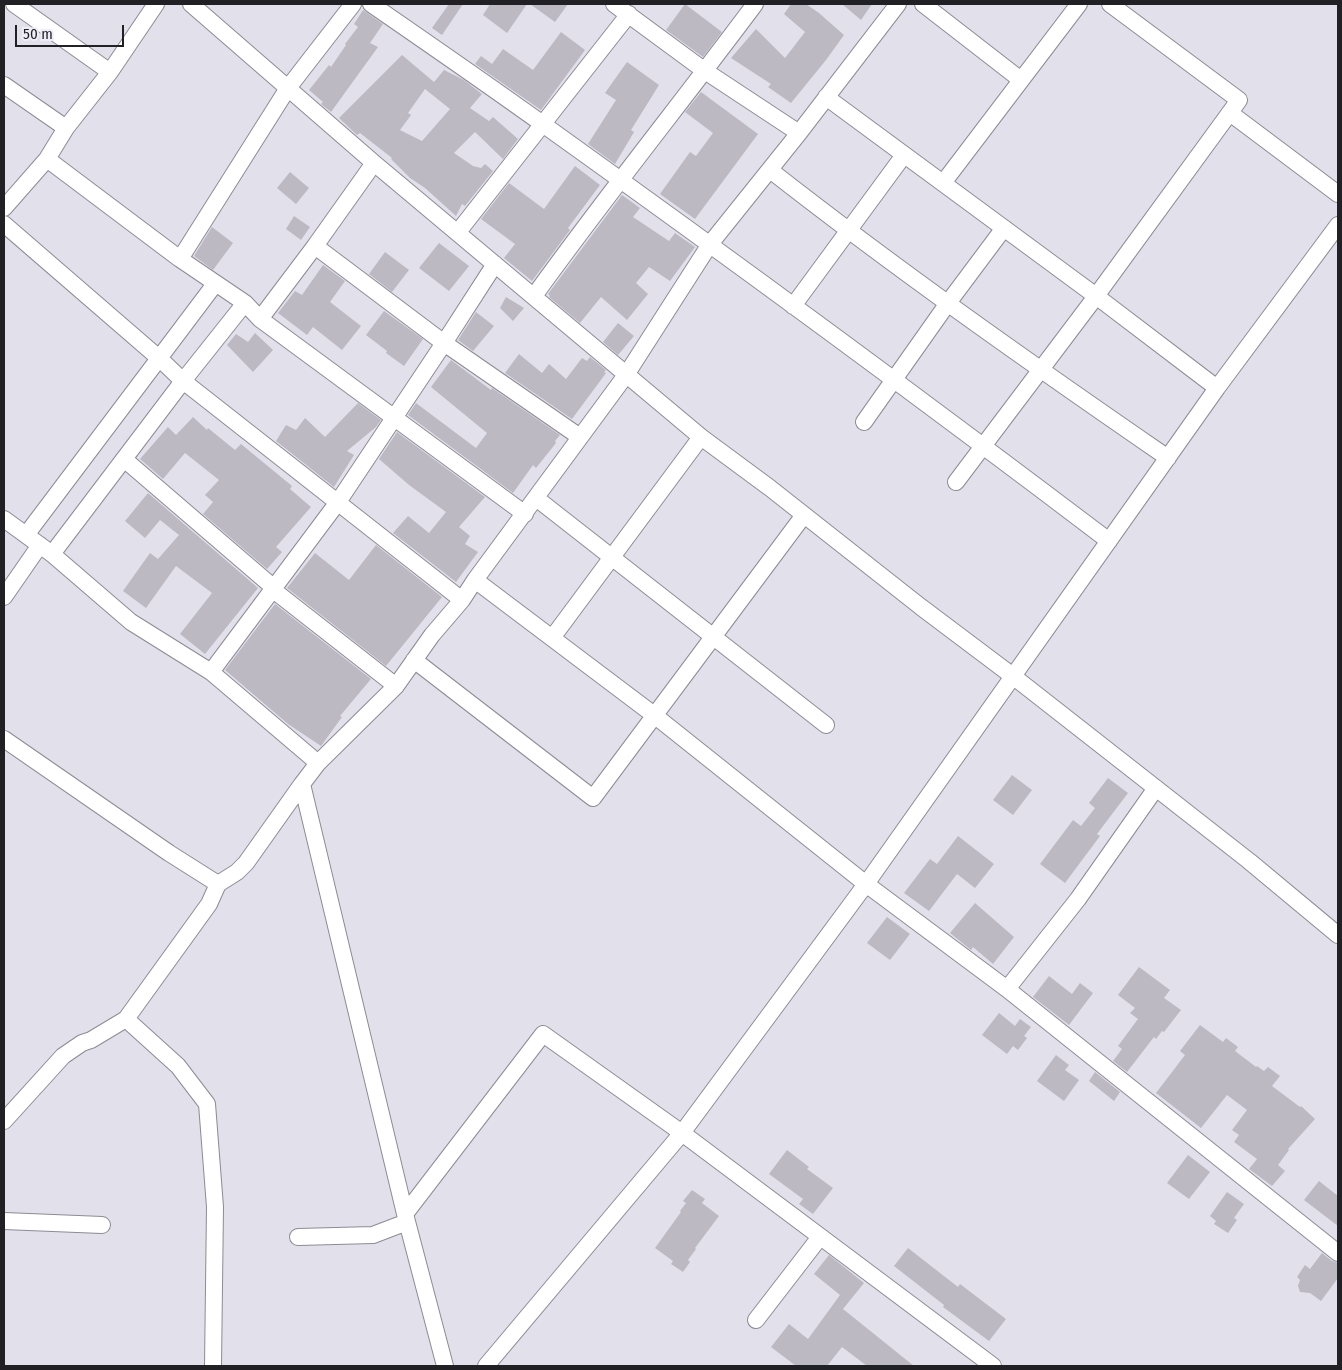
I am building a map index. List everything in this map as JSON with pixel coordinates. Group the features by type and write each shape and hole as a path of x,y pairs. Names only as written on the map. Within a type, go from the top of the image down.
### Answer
{"street":[{"path":"14,4 110,72"},
{"path":"4,208 47,159 66,128 110,72 156,4"},
{"path":"191,4 374,163 701,437 1156,788 1249,861 1338,935"},
{"path":"180,258 288,88 353,4"},
{"path":"371,4 710,244 984,446 1109,542"},
{"path":"614,4 705,71 799,133"},
{"path":"534,296 619,180 755,4"},
{"path":"4,1121 64,1056 82,1043 126,1019 209,904 218,884 237,872 246,863 318,763 396,686 432,635 462,600 626,375 710,244 799,133 898,4"},
{"path":"923,4 1021,80"},
{"path":"943,183 1079,4"},
{"path":"956,482 1096,296 1239,100 1110,4"},
{"path":"458,232 629,14"},
{"path":"4,84 66,128"},
{"path":"826,98 1218,388"},
{"path":"1230,113 1338,194"},
{"path":"793,306 904,155"},
{"path":"47,159 215,284 245,303 260,319 525,514"},
{"path":"260,319 374,163"},
{"path":"770,170 848,231 1040,370 1168,458"},
{"path":"4,224 160,358 182,381 462,600"},
{"path":"486,1366 682,1133 866,884 1218,388 1338,225"},
{"path":"864,422 948,303 1004,228"},
{"path":"315,246 444,343 580,437"},
{"path":"211,672 338,502 495,264"},
{"path":"26,535 215,284"},
{"path":"4,597 124,460 182,381 245,303"},
{"path":"552,638 701,437"},
{"path":"124,460 273,588 396,686"},
{"path":"536,498 826,725"},
{"path":"414,660 593,798 804,515"},
{"path":"4,519 46,550 131,622 211,672 318,763"},
{"path":"475,580 654,715 866,884 1007,989 1338,1253"},
{"path":"4,739 168,853 218,884"},
{"path":"302,784 406,1218 445,1366"},
{"path":"1007,989 1078,899 1156,788"},
{"path":"126,1019 178,1066 207,1104 215,1207 213,1366"},
{"path":"298,1237 373,1235 406,1218 543,1034 682,1133 992,1366"},
{"path":"4,1221 102,1225"},
{"path":"756,1320 820,1237"}],"building":[{"path":"449,4 463,4 442,35 432,28"},
{"path":"490,4 527,4 507,33 483,15"},
{"path":"530,4 568,4 555,22"},
{"path":"685,4 722,32 703,57 666,30"},
{"path":"791,4 806,4 844,35 791,103 768,87 771,84 731,58 756,29 785,58 805,32 784,14"},
{"path":"842,4 872,4 861,20"},
{"path":"363,10 383,24 370,43 378,47 331,112 309,90 329,65 331,67 346,45 358,27 354,24"},
{"path":"561,32 585,50 541,110 475,64 481,56 492,64 503,49 533,70"},
{"path":"402,55 434,82 444,70 464,80 482,94 470,108 489,121 493,117 518,139 503,159 475,132 454,153 473,166 481,168 485,164 493,171 465,206 462,204 456,216 425,188 410,178 392,158 360,133 357,135 339,118","holes":["425,89 450,109 422,141 400,130 411,115 408,113"]},
{"path":"627,62 659,85 631,130 634,132 615,164 588,144 616,100 605,93"},
{"path":"701,92 758,134 695,219 660,194 690,152 696,156 713,133 685,112"},
{"path":"575,166 600,185 568,228 570,230 532,281 504,258 515,244 481,219 509,183 544,209"},
{"path":"290,172 309,188 296,204 277,188"},
{"path":"622,195 640,208 633,217 669,241 675,233 695,247 670,281 649,267 636,283 648,294 627,320 601,297 580,323 549,297 548,294"},
{"path":"294,216 310,227 301,240 286,229"},
{"path":"212,227 233,243 213,270 194,256"},
{"path":"439,243 469,266 449,291 419,268"},
{"path":"385,252 409,270 392,292 369,274"},
{"path":"323,265 345,281 330,302 361,326 342,350 313,327 307,335 278,313 295,291 302,295"},
{"path":"506,297 524,308 513,321 500,308"},
{"path":"384,311 423,339 404,366 366,335"},
{"path":"476,312 494,326 473,351 458,340"},
{"path":"618,323 634,336 618,355 603,342"},
{"path":"255,333 273,350 253,372 227,345 236,334 248,342"},
{"path":"519,354 542,373 549,364 566,379 582,358 587,361 590,357 606,370 604,372 606,373 572,419 505,373"},
{"path":"451,360 491,390 492,388 560,435 536,468 533,465 513,493 408,415 416,403 476,448 487,433 431,387"},
{"path":"358,403 381,420 376,427 347,451 354,455 334,487 276,441 286,425 296,430 305,418 325,437"},
{"path":"193,417 207,430 208,428 235,450 241,444 292,486 290,489 311,507 276,547 282,552 267,569 203,514 213,502 205,495 219,480 185,453 163,479 140,459 168,427 176,435"},
{"path":"397,432 485,497 459,527 470,536 465,544 478,552 456,582 393,533 408,516 429,533 446,512 409,485 379,459"},
{"path":"148,493 258,588 205,654 180,634 212,593 176,566 146,608 123,591 150,553 158,559 179,535 160,520 145,538 125,521"},
{"path":"376,545 442,597 386,666 287,588 315,553 349,580"},
{"path":"275,604 371,679 340,716 342,717 321,746 288,724 225,670"},
{"path":"1012,775 1032,790 1013,815 993,800"},
{"path":"1108,778 1128,793 1097,834 1100,836 1065,883 1040,864 1073,820 1081,826 1095,808 1089,803"},
{"path":"958,836 994,864 975,888 957,874 929,911 904,893 930,859 937,864"},
{"path":"975,903 1014,937 993,964 973,947 971,950 950,933"},
{"path":"887,917 910,934 890,960 867,943"},
{"path":"1139,967 1170,990 1164,998 1181,1010 1164,1032 1162,1031 1156,1039 1154,1037 1127,1072 1113,1061 1122,1049 1118,1046 1138,1019 1130,1013 1135,1008 1118,995"},
{"path":"1049,976 1072,994 1080,983 1093,993 1069,1025 1033,997"},
{"path":"999,1013 1015,1026 1020,1019 1031,1027 1024,1036 1027,1038 1018,1050 1013,1046 1007,1054 982,1035"},
{"path":"1200,1025 1223,1042 1226,1038 1238,1047 1235,1051 1256,1067 1264,1071 1268,1067 1280,1076 1272,1086 1301,1106 1315,1119 1288,1149 1278,1165 1285,1171 1272,1186 1249,1169 1257,1159 1234,1142 1239,1135 1232,1130 1247,1110 1227,1095 1201,1128 1156,1093 1185,1055 1180,1051"},
{"path":"1056,1055 1069,1065 1065,1070 1079,1080 1064,1101 1037,1081"},
{"path":"1095,1072 1120,1092 1114,1101 1089,1081"},
{"path":"787,1150 809,1167 807,1169 833,1188 813,1214 799,1204 803,1199 769,1174"},
{"path":"1188,1155 1210,1172 1189,1199 1167,1183"},
{"path":"1319,1181 1338,1196 1338,1226 1304,1200"},
{"path":"692,1190 705,1199 702,1203 719,1216 695,1248 688,1260 690,1262 683,1272 671,1264 673,1261 655,1248 681,1212 686,1203 683,1201"},
{"path":"1227,1192 1244,1204 1234,1218 1237,1220 1228,1233 1214,1224 1216,1221 1210,1216"},
{"path":"908,1248 958,1287 960,1284 1006,1319 989,1341 943,1307 944,1305 894,1266"},
{"path":"1322,1253 1338,1263 1338,1278 1321,1301 1310,1293 1300,1292 1298,1286 1300,1280 1297,1277 1305,1265 1310,1269"},
{"path":"829,1255 864,1283 843,1309 914,1366 867,1366 842,1347 827,1366 796,1366 771,1347 789,1324 808,1339 840,1295 814,1274"}]}
